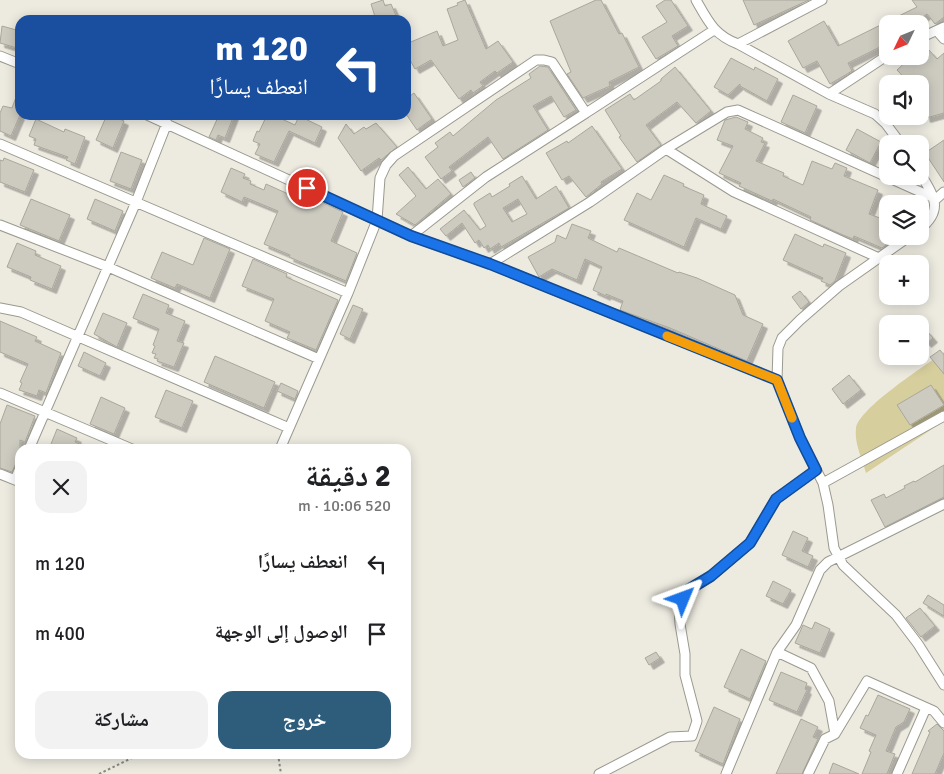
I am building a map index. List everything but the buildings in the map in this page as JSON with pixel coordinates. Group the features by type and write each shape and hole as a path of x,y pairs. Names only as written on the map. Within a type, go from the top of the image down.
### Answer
{"street":[{"path":"696,0 714,30 728,40 829,94 875,114 894,135"},
{"path":"738,44 822,0"},
{"path":"940,29 944,39"},
{"path":"411,236 486,177 714,30"},
{"path":"0,56 15,62"},
{"path":"282,444 348,293 376,220 380,178 386,165 394,156 536,60 552,62 586,112"},
{"path":"829,94 879,61"},
{"path":"490,264 590,202 666,149 727,112 738,110 936,199"},
{"path":"160,120 411,236 490,264 777,380"},
{"path":"30,444 136,202 167,123"},
{"path":"0,144 348,293"},
{"path":"666,149 734,192 879,258"},
{"path":"927,185 936,199 937,208 934,216 929,221"},
{"path":"936,199 944,192"},
{"path":"0,225 108,267 319,359"},
{"path":"883,255 897,245"},
{"path":"879,258 839,286 782,338 778,348 777,380 800,438 823,483 837,557 896,615 918,644 944,685"},
{"path":"0,308 21,312 289,428"},
{"path":"0,393 120,444"},
{"path":"823,483 944,416"},
{"path":"599,774 670,737 692,736 697,721 685,675 685,654 679,608 688,590 711,576 750,543 776,499 816,470"},
{"path":"0,474 15,480"},
{"path":"726,774 777,652 796,625 820,570 837,557 944,504"},
{"path":"777,652 811,668 829,701 835,734"},
{"path":"808,774 825,739 835,734 867,681 938,714 944,723"},
{"path":"897,774 926,708"}],"path":[{"path":"99,774 130,759"},
{"path":"279,759 281,774"}],"shaded area":[{"path":"944,352 944,421 866,473 856,439 856,428 860,420 868,410 894,387 925,365 929,365 929,362"}],"slow traffic":[{"path":"667,336 777,380 792,418"}],"route":[{"path":"307,188 411,236 490,264 777,380 800,438 816,470 776,499 750,543 711,576 688,590 683,599"}]}
